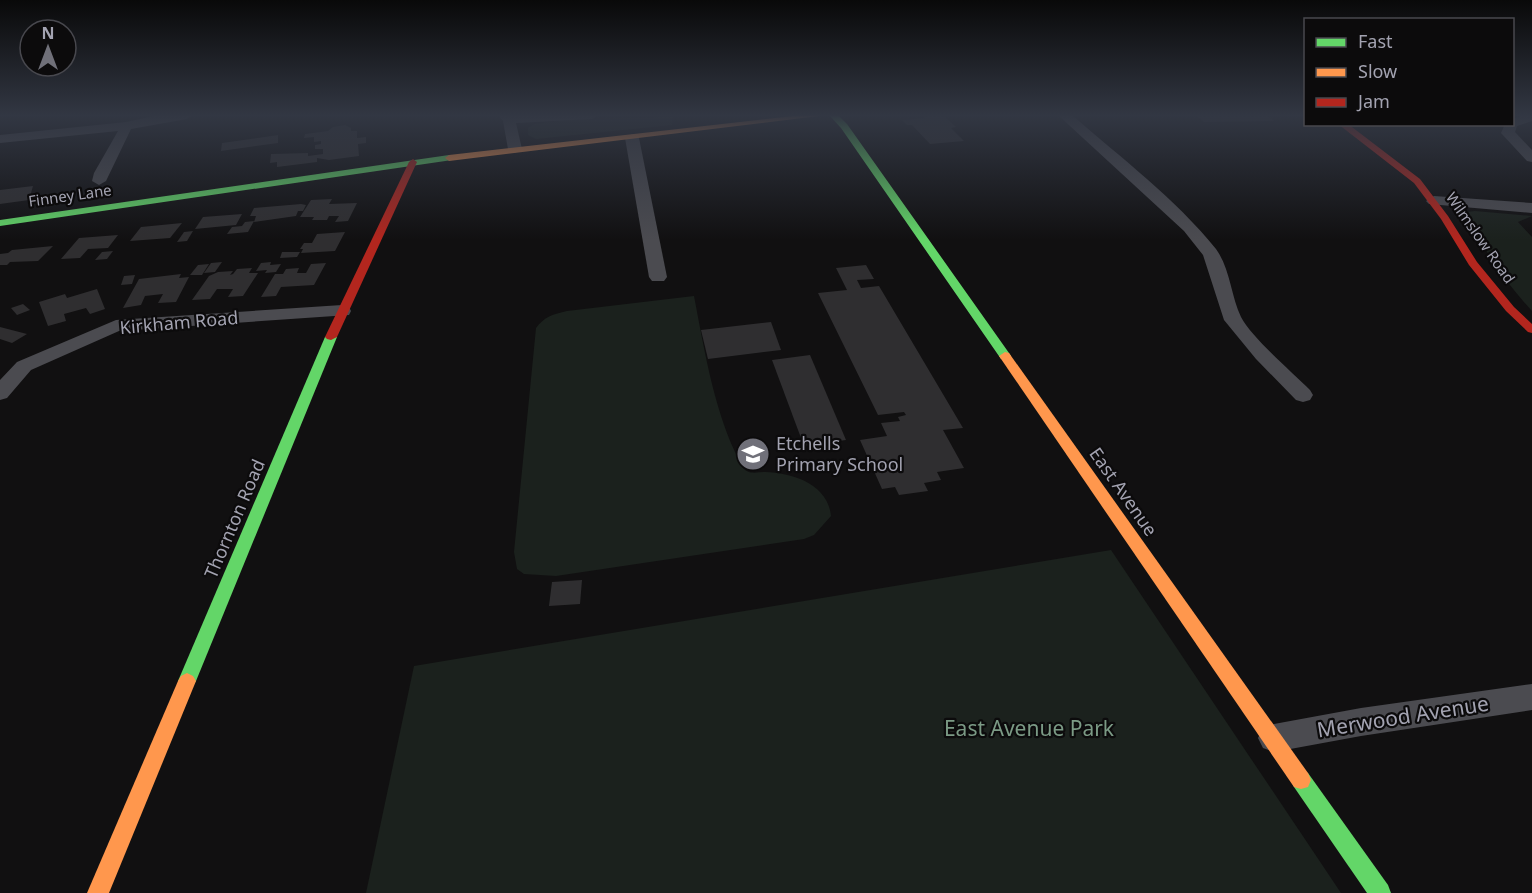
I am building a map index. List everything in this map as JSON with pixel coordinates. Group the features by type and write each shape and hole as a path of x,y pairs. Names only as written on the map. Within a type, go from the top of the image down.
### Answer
{"street":[{"path":"84,170 100,174 110,157"},
{"name":"Finney Lane","path":"0,223 455,157"},
{"path":"635,157 658,277"},
{"name":"East Avenue","path":"866,157 1274,738 1380,893"},
{"path":"1112,157 1190,228 1210,254 1233,320 1263,356 1302,395"},
{"name":"Wilmslow Road","path":"1387,157 1417,181 1434,201 1473,263 1510,309 1532,330"},
{"name":"Thornton Road","path":"98,893 342,311 413,162"},
{"path":"1434,201 1532,208"},
{"name":"Kirkham Road","path":"0,393 24,366 116,326 342,311"},
{"name":"Merwood Avenue","path":"1274,738 1361,722 1532,697"}],"green space":[{"path":"1467,212 1532,216 1518,222 1532,237 1532,311 1504,277 1479,239"},
{"path":"694,296 715,395 727,434 742,466 750,472 776,473 807,482 823,496 831,516 814,535 804,539 556,576 524,574 517,569 514,552 536,328 549,316 557,313"},
{"name":"East Avenue Park","path":"1111,550 1341,893 366,893 414,666"}],"building":[{"path":"271,157 354,157 329,160 317,158 317,162 277,167 277,162 270,163"},
{"path":"33,186 29,200 0,204 0,190"},
{"path":"332,199 329,204 357,203 348,221 335,222 339,216 329,216 327,220 300,217 311,200"},
{"path":"306,205 303,211 298,211 296,216 254,222 256,216 250,216 254,208"},
{"path":"242,214 236,225 195,229 203,217"},
{"path":"254,221 248,232 227,234 232,227"},
{"path":"182,223 170,238 130,241 141,227"},
{"path":"193,231 187,241 177,242 184,232"},
{"path":"345,232 335,251 301,253 303,249 300,249 304,243 312,243 317,234"},
{"path":"118,235 108,248 88,249 80,258 61,259 79,238"},
{"path":"53,246 38,261 10,262 7,265 0,265 0,254 12,250"},
{"path":"113,251 107,259 95,260 102,252"},
{"path":"282,252 300,252 297,257 280,258"},
{"path":"222,262 215,272 204,273 211,263"},
{"path":"271,262 270,265 281,264 276,272 256,271 261,263"},
{"path":"326,263 314,285 281,287 276,296 261,297 275,274 283,274 286,269 299,268 297,273 306,273 311,264"},
{"path":"209,264 202,275 190,275 198,265"},
{"path":"866,265 874,279 857,280 861,288 879,286 963,428 943,430 964,468 937,472 941,480 924,483 928,491 899,495 895,487 882,489 860,440 887,436 881,423 900,421 898,417 906,415 904,412 878,415 818,293 847,290 836,268"},
{"path":"252,268 249,273 258,273 243,296 228,297 233,289 217,289 210,299 192,300 209,276 218,272 233,271 230,275 237,269"},
{"path":"181,274 179,278 189,277 176,302 158,303 163,294 145,296 141,305 123,308 139,279"},
{"path":"135,275 132,284 121,285 124,276"},
{"path":"97,289 105,309 90,314 86,308 64,314 66,321 48,326 39,302 65,294 67,298"},
{"path":"23,304 30,310 17,315 11,308"},
{"path":"771,322 781,350 708,359 701,330"},
{"path":"0,327 27,334 12,343 0,339"},
{"path":"810,355 846,440 804,446 772,360"},
{"path":"582,580 580,604 549,606 552,582"}],"traffic: fast":[{"path":"865,157 1005,356"},
{"path":"0,223 449,158"},
{"path":"187,681 331,337"},
{"path":"1301,780 1380,893"}],"traffic: slow":[{"path":"449,158 461,157"},
{"path":"1005,356 1301,780"},
{"path":"98,893 187,681"}],"traffic: jam":[{"path":"1385,157 1417,181 1445,218 1473,263 1510,309 1532,330"},
{"path":"331,337 413,162"}],"place":[{"name":"Etchells Primary School","path":"753,454"}]}
